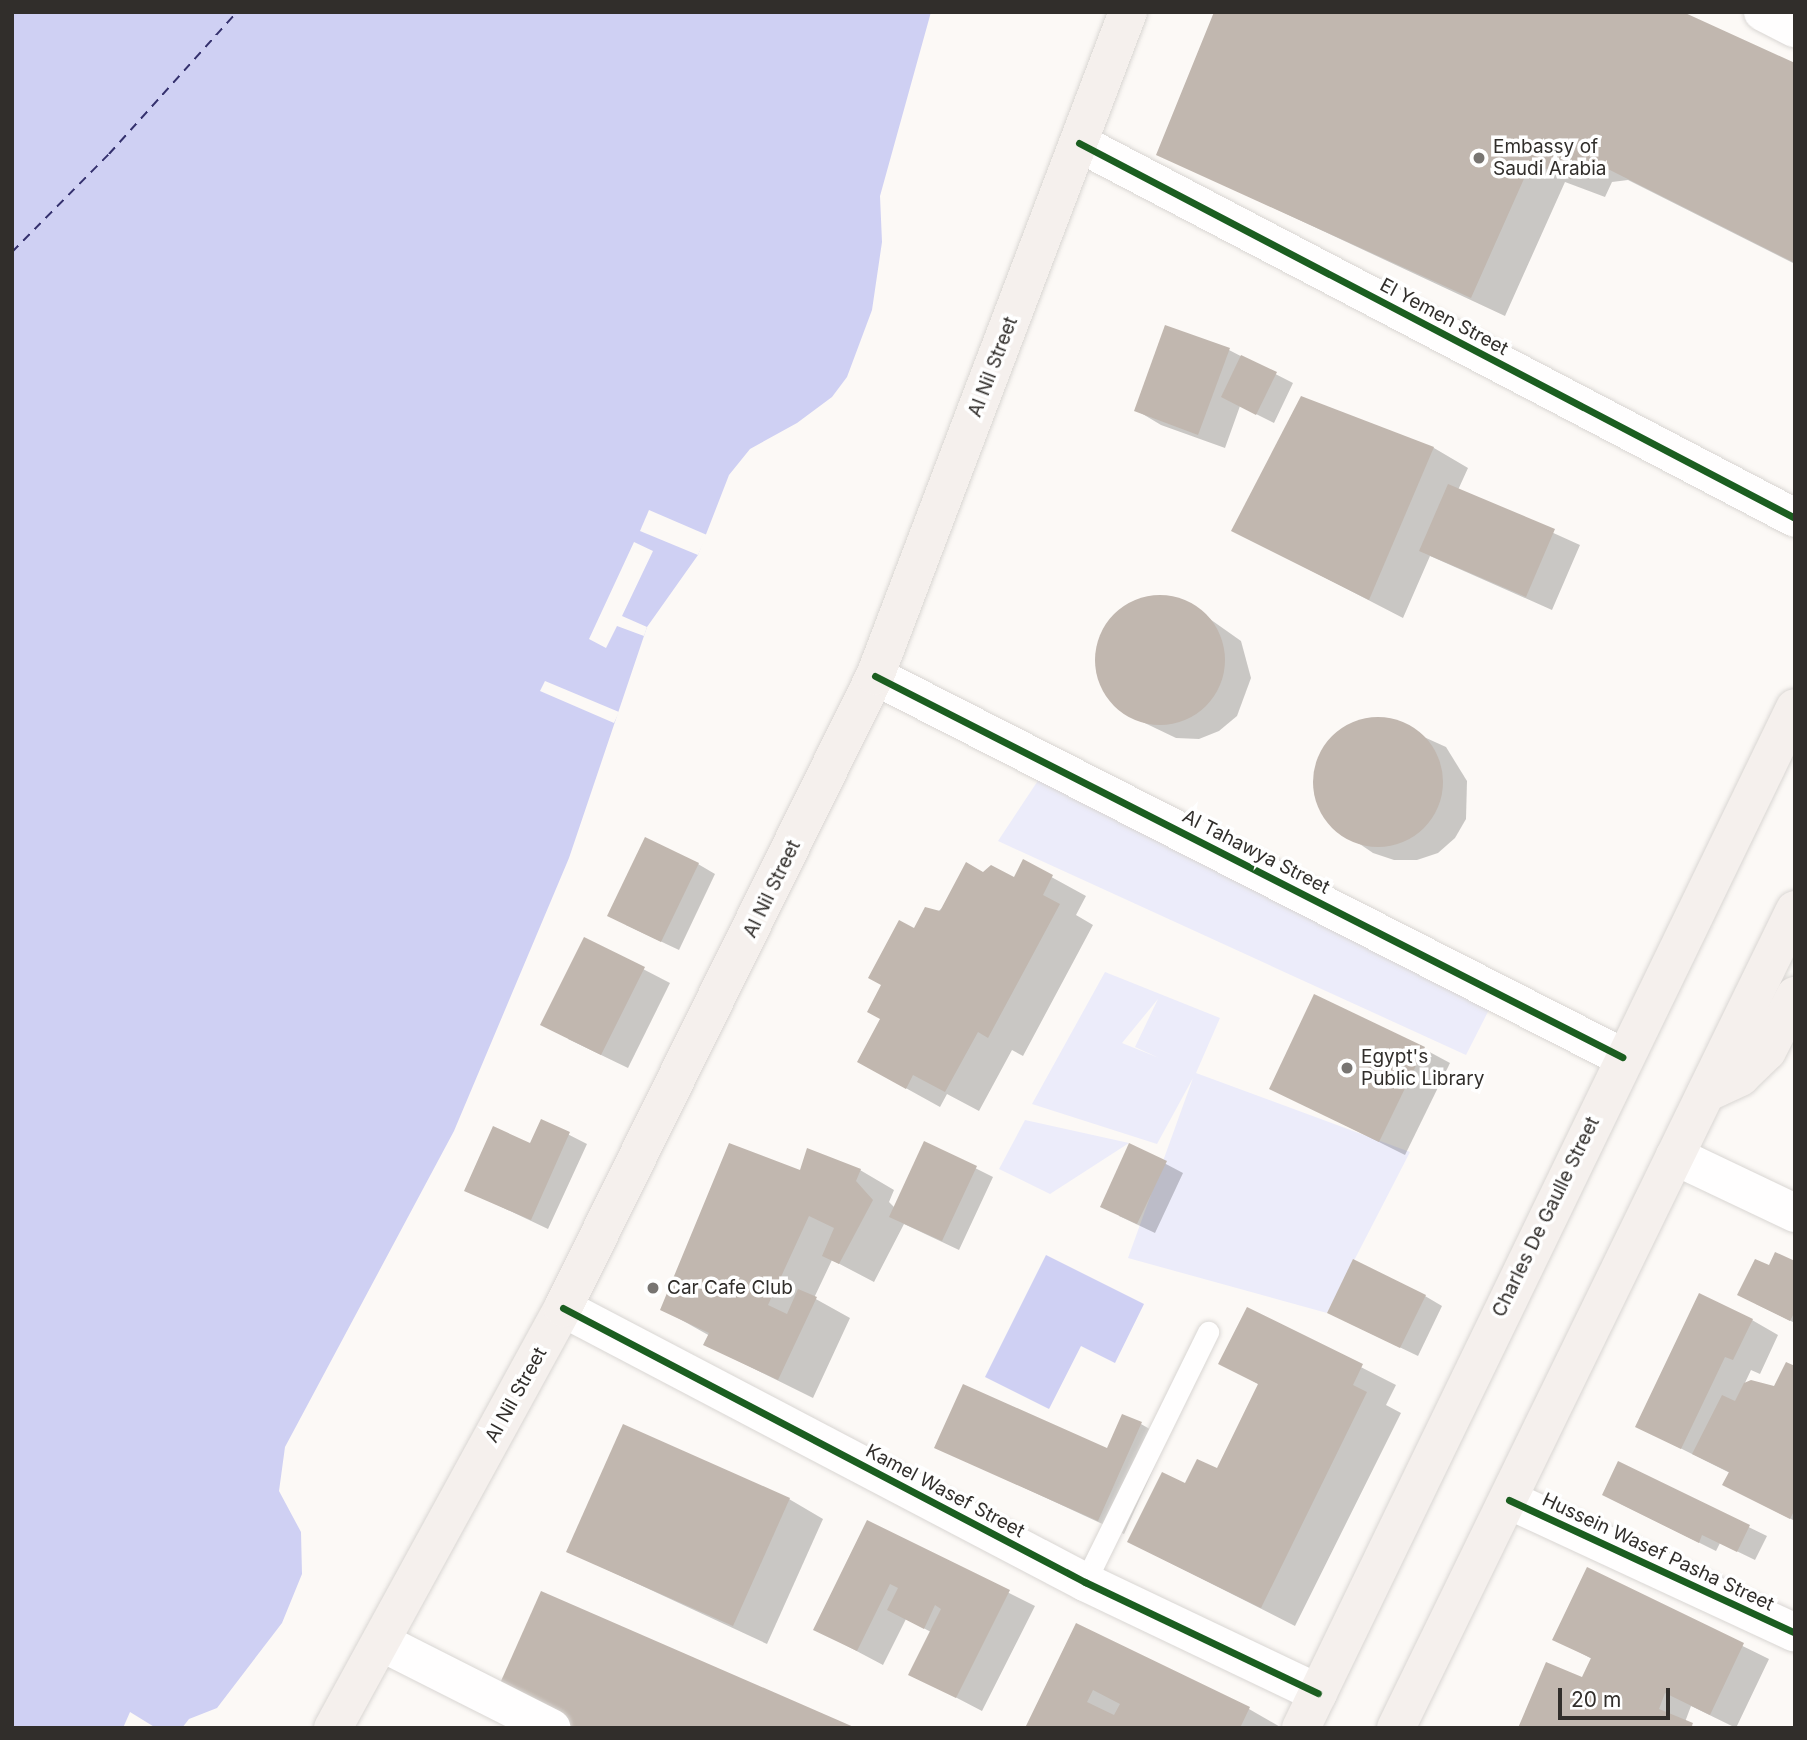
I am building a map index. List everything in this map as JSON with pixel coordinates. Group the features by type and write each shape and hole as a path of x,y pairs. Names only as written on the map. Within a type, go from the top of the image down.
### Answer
{"main road":[{"name":"Al Nil Street","path":"333,1728 563,1308 875,676 1128,12"},
{"name":"Charles De Gaulle Street","path":"1301,1728 1622,1057 1795,708"},
{"path":"1396,1728 1795,910"},
{"path":"1706,1093 1740,1077 1767,1051 1795,996"}],"street":[{"path":"1763,12 1795,28"},
{"name":"El Yemen Street","path":"1079,143 1795,518"},
{"name":"Al Tahawya Street","path":"875,676 1622,1057"},
{"path":"1675,1156 1795,1213"},
{"name":"Kamel Wasef Street","path":"563,1308 1085,1582 1318,1693"},
{"name":"Hussein Wasef Pasha Street","path":"1509,1500 1795,1633"},
{"path":"381,1642 551,1728"}],"lane":[{"path":"1085,1582 1208,1332"}],"shaded area":[{"path":"1039,779 1495,998 1466,1055 998,841"},
{"path":"1105,972 1220,1018 1196,1073 1410,1152 1327,1313 1128,1258 1193,1078 1157,1144 1032,1104","holes":["1158,999 1135,1047 1159,1058 1122,1043"]},
{"path":"1025,1120 1129,1143 1050,1194 999,1169"}],"water":[{"path":"12,12 931,12 880,196 882,242 872,310 847,377 832,397 797,423 750,449 729,475 698,555 647,627 569,858 454,1131 285,1447 279,1491 301,1532 302,1574 282,1623 217,1708 189,1719 182,1728 12,1728"},
{"path":"1046,1255 1144,1304 1115,1363 1081,1346 1049,1409 985,1377"}],"pier":[{"path":"649,510 707,535 698,555 640,531"},
{"path":"634,542 653,551 622,616 647,627 644,636 617,626 606,648 589,639"},
{"path":"545,681 619,712 614,723 540,691"},
{"path":"130,1712 156,1728 123,1728"}],"building":[{"name":"Embassy of Saudi Arabia","path":"1214,12 1683,12 1795,63 1795,263 1592,161 1577,163 1571,179 1531,163 1471,298 1156,155"},
{"path":"1165,325 1230,348 1198,435 1134,411"},
{"path":"1241,355 1277,372 1256,415 1221,397"},
{"path":"1301,396 1434,447 1369,600 1231,531"},
{"path":"1448,484 1555,529 1526,597 1419,551"},
{"path":"1160,595 1185,600 1206,614 1220,635 1225,660 1220,685 1206,706 1185,720 1160,725 1135,720 1114,706 1100,685 1095,660 1100,635 1114,614 1135,600"},
{"path":"1378,717 1403,722 1424,736 1438,757 1443,782 1438,807 1424,828 1403,842 1378,847 1353,842 1332,828 1318,807 1313,782 1318,757 1332,736 1353,722"},
{"path":"645,837 699,863 661,942 607,916"},
{"path":"1023,859 1053,875 1043,895 1060,904 988,1038 978,1032 945,1092 913,1075 906,1089 857,1062 880,1019 867,1012 881,985 868,978 899,920 914,928 925,907 940,911 966,862 983,872 991,865 1014,877"},
{"path":"584,937 645,967 601,1055 540,1025"},
{"name":"Egypt's Public Library","path":"1314,994 1425,1047 1379,1142 1269,1089"},
{"path":"541,1119 570,1132 531,1220 464,1191 493,1126 530,1143"},
{"path":"924,1141 977,1166 942,1241 889,1217"},
{"path":"729,1143 800,1170 807,1148 861,1169 856,1181 873,1200 839,1264 822,1256 834,1228 809,1216 768,1305 787,1314 798,1289 817,1297 778,1380 703,1345 709,1333 660,1310"},
{"path":"1129,1143 1167,1161 1137,1224 1100,1207"},
{"path":"1775,1252 1795,1261 1795,1311 1790,1321 1737,1295 1755,1259 1769,1265"},
{"path":"1353,1259 1426,1295 1400,1348 1327,1313"},
{"path":"1699,1293 1753,1319 1733,1360 1725,1357 1681,1449 1635,1427"},
{"path":"1247,1307 1363,1364 1353,1385 1367,1392 1261,1608 1127,1542 1162,1472 1185,1483 1197,1459 1217,1468 1258,1384 1218,1364"},
{"path":"1786,1362 1795,1366 1795,1509 1790,1519 1722,1485 1729,1472 1692,1454 1722,1395 1735,1401 1744,1383 1751,1380 1774,1386"},
{"path":"963,1384 1107,1448 1122,1414 1142,1422 1098,1521 934,1448"},
{"path":"623,1424 790,1498 733,1626 566,1552"},
{"path":"1618,1461 1750,1525 1737,1552 1702,1535 1699,1543 1602,1495"},
{"path":"867,1520 1010,1590 956,1698 908,1675 941,1609 935,1605 924,1629 887,1610 898,1588 890,1584 857,1651 813,1630"},
{"path":"1587,1567 1744,1643 1710,1715 1665,1693 1659,1709 1693,1723 1691,1728 1518,1728 1546,1662 1582,1677 1591,1658 1552,1640"},
{"path":"541,1591 856,1728 533,1728 489,1708"},
{"path":"1076,1623 1250,1707 1240,1728 1025,1728","holes":["1093,1690 1120,1704 1114,1715 1087,1702"]}],"ferry route":[{"path":"12,252 109,154 237,12"}],"cycle path":[{"path":"1079,143 1795,518"},
{"path":"875,676 1622,1057"},
{"path":"563,1308 1085,1582 1318,1693"},
{"path":"1509,1500 1795,1633"}],"place":[{"name":"Embassy of Saudi Arabia","path":"1479,158"},
{"name":"Egypt's Public Library","path":"1347,1068"},
{"name":"Car Cafe Club","path":"653,1288"}]}
